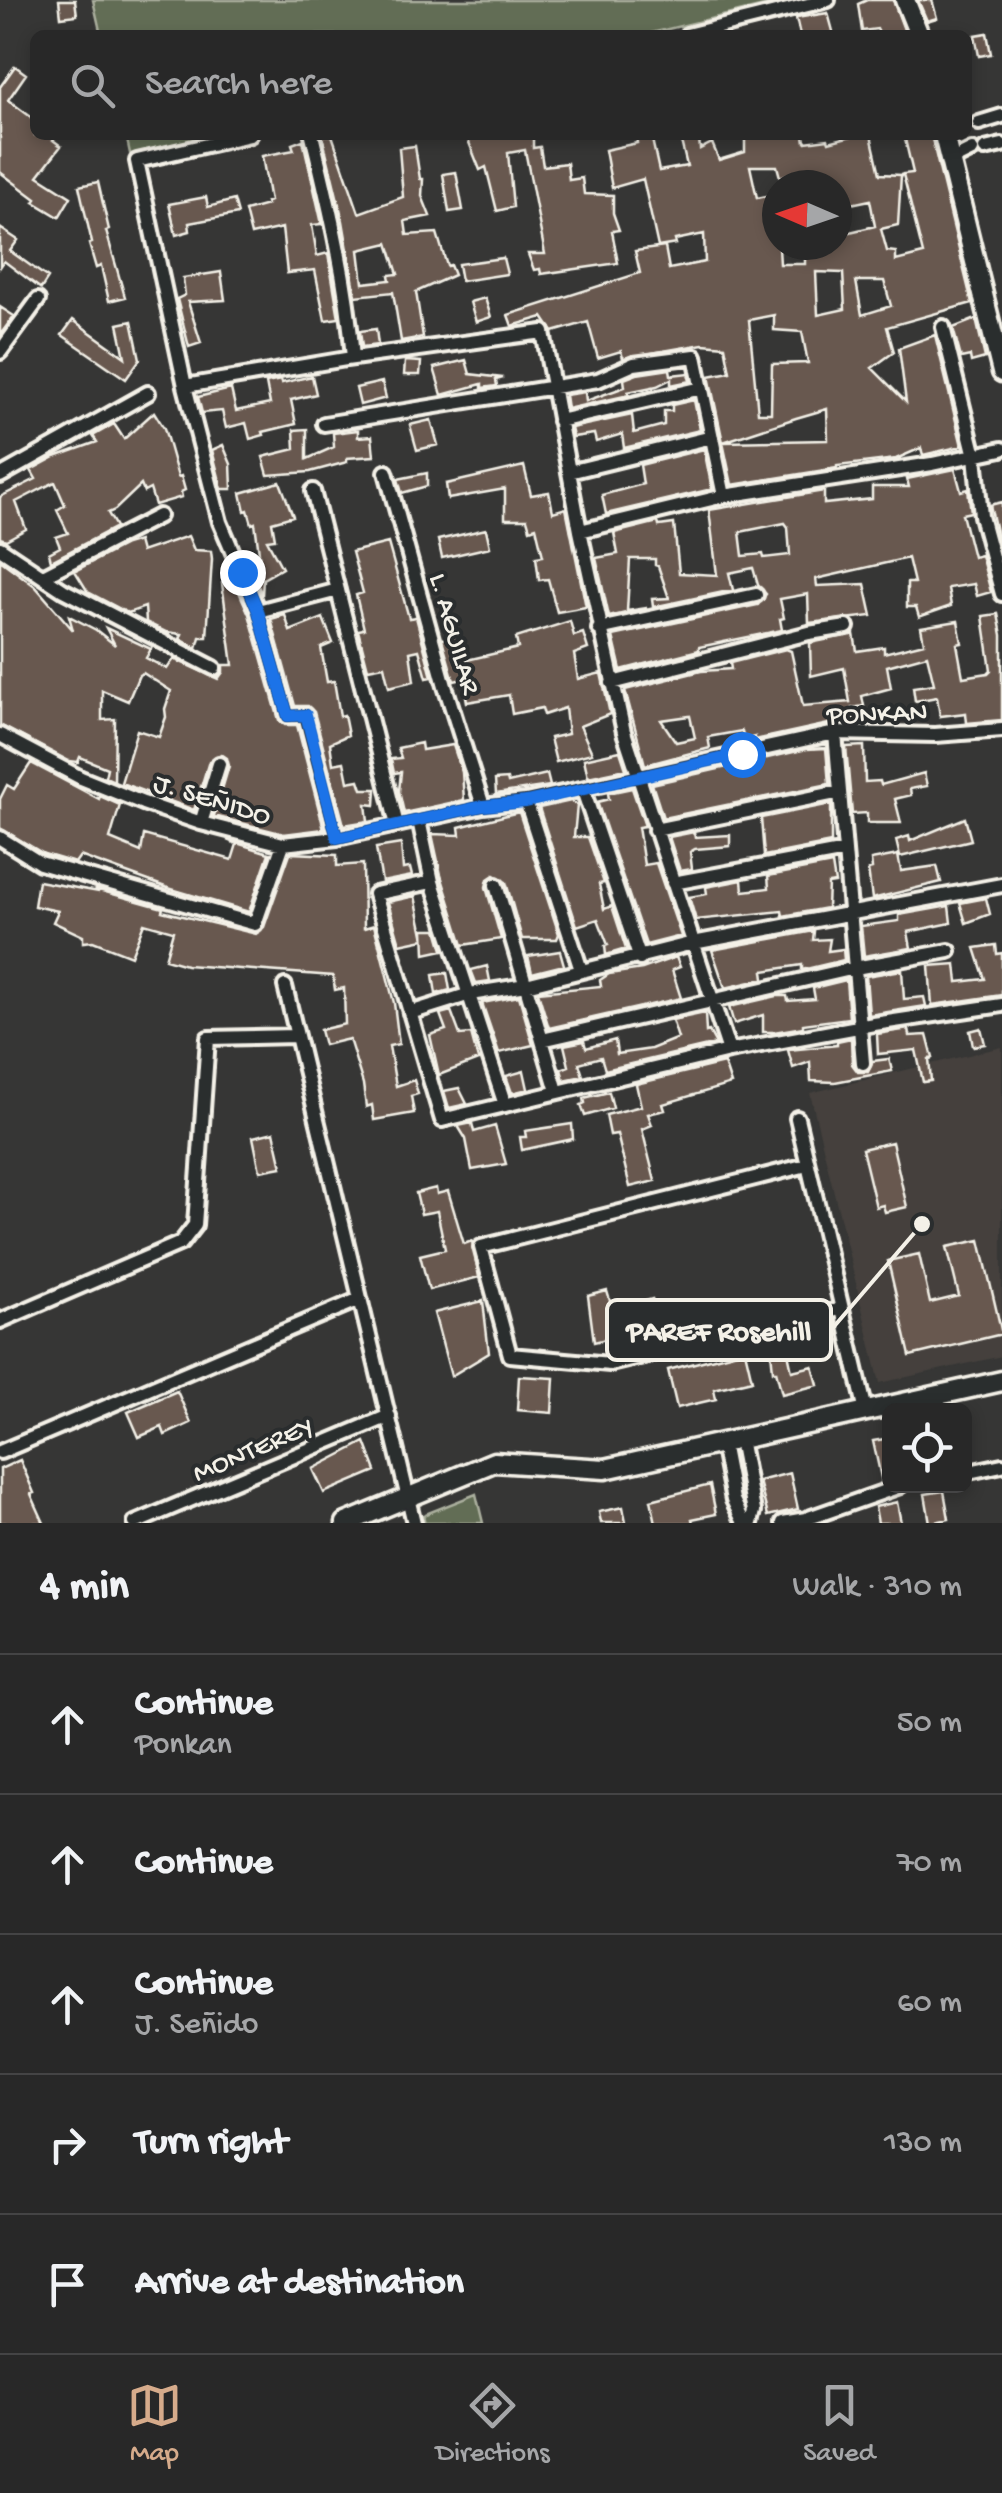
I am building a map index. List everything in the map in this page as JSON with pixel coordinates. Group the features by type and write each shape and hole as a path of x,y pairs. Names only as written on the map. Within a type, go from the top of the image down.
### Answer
{"street":[{"path":"707,30 828,0"},
{"path":"905,0 918,30"},
{"path":"979,123 1002,116"},
{"path":"228,140 136,161 185,386 220,522 258,611 288,716 306,715 337,838"},
{"path":"313,140 336,237 354,358"},
{"path":"945,140 1002,372"},
{"path":"950,161 978,149 1002,145"},
{"path":"0,352 38,300"},
{"path":"942,328 974,456 981,516 1002,594"},
{"path":"185,386 543,332 612,683 638,777 729,1051"},
{"path":"324,424 598,380 634,364 695,356 724,496"},
{"path":"559,421 702,388"},
{"path":"0,476 148,393"},
{"path":"568,472 712,437"},
{"path":"580,531 724,496 1002,450"},
{"name":"L. AGUILAR","path":"386,472 445,686 483,806"},
{"path":"312,490 396,825"},
{"path":"43,576 158,516"},
{"path":"0,548 62,590 214,668"},
{"path":"258,611 338,590"},
{"path":"599,628 756,595"},
{"path":"612,683 847,627"},
{"name":"PONKAN","path":"583,790 835,734 935,735 1002,730"},
{"name":"J. SEÑIDO","path":"0,734 80,778 201,823 283,844 337,838 483,806 583,790"},
{"path":"835,734 863,1063"},
{"path":"201,823 219,764"},
{"path":"583,790 640,959"},
{"path":"655,830 840,792"},
{"path":"526,802 581,970"},
{"path":"419,820 432,882 505,1104"},
{"path":"0,838 40,864 255,924 283,844"},
{"path":"673,883 845,851"},
{"path":"432,882 375,894 442,1120 729,1051 1002,1005"},
{"path":"410,1013 470,994 526,985 693,944 1002,884"},
{"path":"496,885 557,1091"},
{"path":"542,1040 855,968 949,951"},
{"path":"285,986 414,1523"},
{"path":"0,1321 181,1244 195,1224 208,1038 295,1036"},
{"path":"796,1118 866,1411"},
{"path":"807,1165 481,1247 510,1355 610,1364 840,1310"},
{"path":"0,1452 360,1299"},
{"path":"346,1523 494,1462 605,1469 1002,1381"},
{"name":"MONTEREY","path":"135,1523 389,1416"},
{"path":"731,1441 733,1500 747,1523"},
{"path":"972,1471 1002,1465"},
{"path":"783,1523 882,1492"}],"shaded area":[{"path":"1002,1047 1002,1356 880,1383 810,1093"}],"green space":[{"path":"93,0 789,0 664,30 100,30"},
{"path":"127,140 206,140 131,158"},
{"path":"476,1494 483,1523 425,1523 423,1515"}],"building":[{"path":"59,0 75,0 77,15 61,17"},
{"path":"893,0 904,30 862,30 858,4"},
{"path":"918,0 932,0 937,18 927,21"},
{"path":"828,13 833,30 799,30 796,18"},
{"path":"987,33 991,54 979,56 975,35"},
{"path":"15,66 26,74 8,100 30,116 30,140 53,140 61,146 38,176 71,197 59,217 34,202 36,199 0,172 0,87"},
{"path":"303,140 322,224 312,225 317,256 328,253 339,318 325,320 315,270 287,273 282,228 251,235 245,211 270,201 262,156 294,150 292,144"},
{"path":"323,140 334,140 359,213 403,197 399,148 415,146 423,179 422,196 430,216 405,221 407,235 437,233 447,266 454,275 416,292 423,337 401,341 393,292 356,296","holes":["388,243 398,274 389,275 390,280 363,283 359,250"]},
{"path":"468,140 533,140 533,148 540,147 543,166 567,163 569,180 582,178 584,194 613,195 613,213 619,230 612,231 618,263 541,274 540,269 534,270 528,254 545,254 525,150 508,153 513,207 497,211 486,167 480,170"},
{"path":"637,140 652,140 659,171 687,166 681,141 699,140 700,149 712,143 719,160 745,152 745,140 872,140 880,174 901,175 898,225 881,229 887,251 896,252 896,261 923,254 903,174 913,173 905,140 932,140 972,303 887,327 894,352 872,368 906,402 899,348 935,335 962,446 923,455 921,448 896,459 732,485 709,376 730,372 725,346 703,344 623,358 621,351 598,358 588,322 553,332 543,317 512,326 508,315 640,273 635,251 665,247 669,269 705,262 704,234 658,247 643,179 612,188 605,150","holes":["816,272 843,273 845,309 818,315","856,281 884,281 891,306 862,315","774,315 774,330 802,332 808,363 772,364 771,413 758,413 749,320","827,409 828,440 723,442 796,418"]},
{"path":"456,172 463,210 449,212 443,174"},
{"path":"98,182 109,230 106,231 125,297 109,301 101,266 96,268 89,244 92,243 79,186"},
{"path":"206,197 208,207 234,200 238,214 189,223 190,231 176,235 169,204"},
{"path":"0,228 18,240 10,251 48,278 41,289 4,261 0,267"},
{"path":"503,258 507,274 461,281 458,264"},
{"path":"221,272 225,300 188,302 201,343 189,347 177,299 185,295 183,278"},
{"path":"485,298 491,317 476,322 470,302"},
{"path":"0,307 14,316 0,335"},
{"path":"976,319 985,358 971,362 970,356 961,358 953,328"},
{"path":"73,320 125,357 118,324 132,321 140,359 126,379 62,335"},
{"path":"376,329 378,345 362,347 360,331"},
{"path":"466,360 470,374 503,378 496,380 497,386 482,388 482,384 442,395 434,368"},
{"path":"405,361 421,362 420,375 404,375"},
{"path":"670,369 671,375 688,373 690,381 671,385 671,379 628,392 629,395 567,409 565,395 585,392 586,401 625,387 624,379 637,374"},
{"path":"312,376 316,394 291,400 296,424 263,432 264,435 250,439 246,423 226,428 222,411 202,413 198,397 231,389 236,411 270,404 266,383"},
{"path":"382,382 386,398 360,405 356,388"},
{"path":"694,400 700,430 624,448 622,434 596,442 594,434 573,437 571,428 632,415 634,433 664,425 664,411"},
{"path":"154,412 164,428 178,477 181,476 185,490 182,497 155,505 150,489 144,492 141,485 108,513 116,527 51,561 49,553 60,547 56,537 68,533 57,510 65,505 55,482 16,502 26,529 6,540 0,538 0,497 36,479 31,470 97,442 93,436 114,424 124,439"},
{"path":"431,420 438,445 417,450 410,425"},
{"path":"307,429 307,459 334,447 333,433 358,430 358,437 372,436 374,456 347,458 347,462 310,472 268,475 263,457 295,449 294,430"},
{"path":"223,445 231,464 232,489 222,489 212,450"},
{"path":"704,449 712,489 606,514 602,495 643,484 640,465"},
{"path":"524,466 531,495 549,492 553,512 566,508 586,607 557,612 548,579 539,580 536,557 543,556 536,527 530,529 527,519 505,519 505,489 448,499 446,484"},
{"path":"955,469 961,491 968,489 971,512 962,514 973,557 981,555 991,592 977,596 974,584 948,588 951,606 919,617 916,607 907,607 907,583 914,583 908,558 816,579 817,586 865,584 872,616 809,623 808,594 780,599 782,630 699,647 621,670 613,636 758,605 766,594 758,585 753,568 729,573 733,590 653,607 652,599 669,598 655,559 630,559 627,611 647,608 609,617 596,558 618,554 614,533 658,522 659,526 674,524 679,573 717,575 709,510 824,491 824,504 872,499 872,487 909,487 907,479","holes":["785,523 790,555 743,556 740,532"]},
{"path":"427,473 427,486 402,493 398,479"},
{"path":"280,482 293,516 272,522 275,539 267,540 282,568 263,579 262,595 250,567 260,560 255,523 245,511 241,493"},
{"path":"1002,502 1002,543 999,544 990,505"},
{"path":"486,529 490,547 442,558 438,540"},
{"path":"188,536 194,550 211,551 212,559 207,637 200,637 197,648 180,639 182,634 166,632 146,622 145,607 128,613 88,592 75,571 125,545 138,541 141,552"},
{"path":"388,543 409,618 416,617 432,677 427,678 419,650 410,652 414,681 389,687 384,666 368,669 358,630 364,629 356,595 363,593 352,552"},
{"path":"0,560 35,586 73,630 69,616 115,645 106,628 151,649 146,658 167,669 174,659 218,679 223,665 233,665 222,583 232,576 249,614 279,720 285,725 297,725 324,829 284,834 214,816 229,766 221,754 209,761 194,810 121,783 137,730 159,737 166,717 171,691 143,673 128,701 102,690 102,720 115,719 114,781 105,777 107,768 80,757 78,762 69,761 0,725"},
{"path":"998,614 1002,635 1002,720 967,723 966,713 940,716 937,697 915,701 913,687 934,684 927,655 887,666 891,688 862,696 864,706 852,708 854,723 833,723 755,740 744,740 742,731 708,737 710,748 645,765 625,690 701,671 731,669 730,663 786,649 791,651 803,706 850,702 844,668 811,676 810,643 854,634 857,651 884,647 884,653 924,643 921,627 958,621 962,643 957,644 963,677 991,670 983,616","holes":["690,716 695,738 676,742 661,720"]},
{"path":"285,615 290,631 323,618 333,643 321,648 327,682 334,681 348,735 330,743 333,764 344,762 348,782 359,780 362,789 376,789 375,805 366,804 368,821 344,825 314,712 308,706 295,706 271,619"},
{"path":"570,621 574,636 583,633 588,649 574,654 578,679 601,673 610,714 580,726 592,753 556,762 550,738 568,734 565,708 544,715 542,708 512,714 509,695 467,702 463,679 454,681 442,639 460,635 467,660 518,648 516,638"},
{"path":"421,743 422,750 453,745 462,772 464,800 404,813 399,791 401,772 394,773 391,759 401,758 398,748"},
{"path":"864,746 865,782 880,781 881,785 924,773 927,786 910,789 911,795 895,799 901,823 867,823 867,813 852,814 846,747"},
{"path":"826,748 829,784 663,818 652,784 807,749"},
{"path":"620,751 626,769 588,777 584,759"},
{"path":"31,763 99,799 100,796 120,805 110,839 141,852 144,835 232,860 237,844 227,840 269,853 249,912 80,856 75,863 44,854 0,828 0,799 7,785 14,789"},
{"path":"547,774 550,786 496,794 495,780 507,779 508,783"},
{"path":"632,788 645,826 638,827 644,865 656,863 681,936 646,945 597,802 609,799 608,793"},
{"path":"571,801 577,805 574,837 588,837 604,883 599,884 604,909 612,906 626,949 606,955 608,945 598,919 577,926 539,808"},
{"path":"831,804 831,843 764,856 761,818"},
{"path":"519,812 559,934 557,939 522,939 506,882 494,875 486,887 501,939 463,945 432,834 460,835 459,827"},
{"path":"965,818 971,840 900,857 896,840 909,836 910,841"},
{"path":"694,832 695,837 730,835 730,846 695,849 690,852 692,869 680,871 669,837"},
{"path":"401,844 403,869 410,868 412,876 382,882 376,848"},
{"path":"290,853 337,855 337,866 363,864 364,928 374,925 394,1003 399,1044 389,1046 396,1086 414,1080 418,1094 411,1096 414,1113 374,1120 372,1105 366,1107 349,1039 324,1045 320,1030 345,1024 344,988 335,990 333,976 186,965 165,959 173,931 144,923 131,956 93,941 83,942 83,936 53,922 58,911 34,906 38,881 99,892 95,889 163,908 162,911 256,934 264,927"},
{"path":"898,855 901,871 937,866 941,882 872,899 868,870 872,869 871,860"},
{"path":"832,864 835,883 828,884 827,908 783,916 782,911 696,920 689,897 707,894 706,887 742,880 743,891 769,888 768,876"},
{"path":"415,896 424,939 400,944 388,902"},
{"path":"986,898 990,914 966,923 960,903"},
{"path":"949,906 951,923 908,932 911,948 864,956 861,926 899,921 899,915"},
{"path":"424,929 437,929 443,950 425,954"},
{"path":"814,931 813,940 830,939 828,951 843,949 844,960 802,970 802,965 763,971 764,979 725,988 712,950"},
{"path":"996,945 997,954 1002,953 1002,995 932,1005 929,966 956,964 958,982 985,979 975,948"},
{"path":"560,951 564,965 532,973 528,956"},
{"path":"676,957 680,967 672,970 681,998 549,1028 538,992 601,986 600,980 609,974 642,969"},
{"path":"487,966 490,981 476,983 471,970"},
{"path":"902,970 904,999 924,997 926,1006 869,1015 866,976"},
{"path":"447,973 450,990 436,994 433,975"},
{"path":"846,980 849,1018 774,1032 763,1032 763,1015 734,1024 729,1007 777,996 787,996 788,1001 815,999 813,988"},
{"path":"519,996 533,1045 499,1053 482,1003"},
{"path":"451,1011 460,1035 471,1034 478,1060 439,1075 430,1035 446,1030 440,1014"},
{"path":"705,1013 706,1032 716,1044 605,1070 601,1057 579,1063 583,1076 564,1080 561,1069 569,1066 564,1045 584,1041 586,1048 615,1040 617,1054 651,1049 678,1038 672,1020"},
{"path":"981,1028 985,1044 973,1046 970,1031"},
{"path":"909,1029 910,1036 927,1035 933,1058 929,1059 931,1081 923,1082 916,1050 878,1054 877,1034"},
{"path":"851,1038 852,1064 858,1072 868,1072 873,1061 889,1059 892,1071 835,1082 811,1081 810,1062 793,1068 788,1050 837,1045 837,1041"},
{"path":"724,1063 731,1084 663,1104 665,1110 648,1114 652,1125 642,1129 655,1181 630,1187 617,1134 610,1135 606,1115 641,1106 636,1084"},
{"path":"524,1071 528,1089 512,1093 506,1076"},
{"path":"459,1088 467,1104 449,1108 444,1091"},
{"path":"609,1092 613,1108 585,1116 581,1105 584,1098"},
{"path":"472,1123 474,1132 495,1126 506,1164 472,1170 466,1139 458,1126"},
{"path":"572,1124 573,1139 522,1150 520,1137 526,1137 525,1131"},
{"path":"274,1132 282,1167 260,1171 253,1137"},
{"path":"892,1142 907,1207 885,1212 883,1205 876,1207 862,1149"},
{"path":"436,1188 437,1194 448,1191 464,1244 472,1241 479,1277 429,1290 420,1255 445,1249 437,1211 421,1214 416,1193"},
{"path":"980,1240 1002,1334 910,1356 888,1261 919,1254 930,1303 959,1296 947,1247"},
{"path":"607,1291 613,1311 652,1299 659,1326 594,1342 588,1296"},
{"path":"483,1301 489,1353 451,1376 434,1313"},
{"path":"785,1339 792,1371 813,1366 818,1385 782,1394 773,1371 770,1342"},
{"path":"745,1350 752,1380 714,1389 716,1399 677,1408 668,1370"},
{"path":"519,1376 554,1378 552,1413 517,1410"},
{"path":"177,1391 191,1423 165,1435 162,1427 139,1437 128,1412"},
{"path":"882,1439 882,1482 873,1441"},
{"path":"365,1442 376,1471 324,1493 313,1469"},
{"path":"20,1460 44,1523 0,1523 0,1469"},
{"path":"790,1473 798,1509 768,1516 759,1481"},
{"path":"710,1485 716,1514 692,1519 693,1523 656,1523 651,1500"},
{"path":"944,1493 949,1519 930,1523 925,1494"},
{"path":"897,1502 901,1523 878,1523 875,1507"},
{"path":"623,1507 626,1523 601,1523 599,1512"}],"place":[{"name":"PAREF Rosehill","path":"922,1224"}],"route":[{"path":"242,572 258,611 288,716 306,715 337,838 483,806 526,802 742,754"}]}
